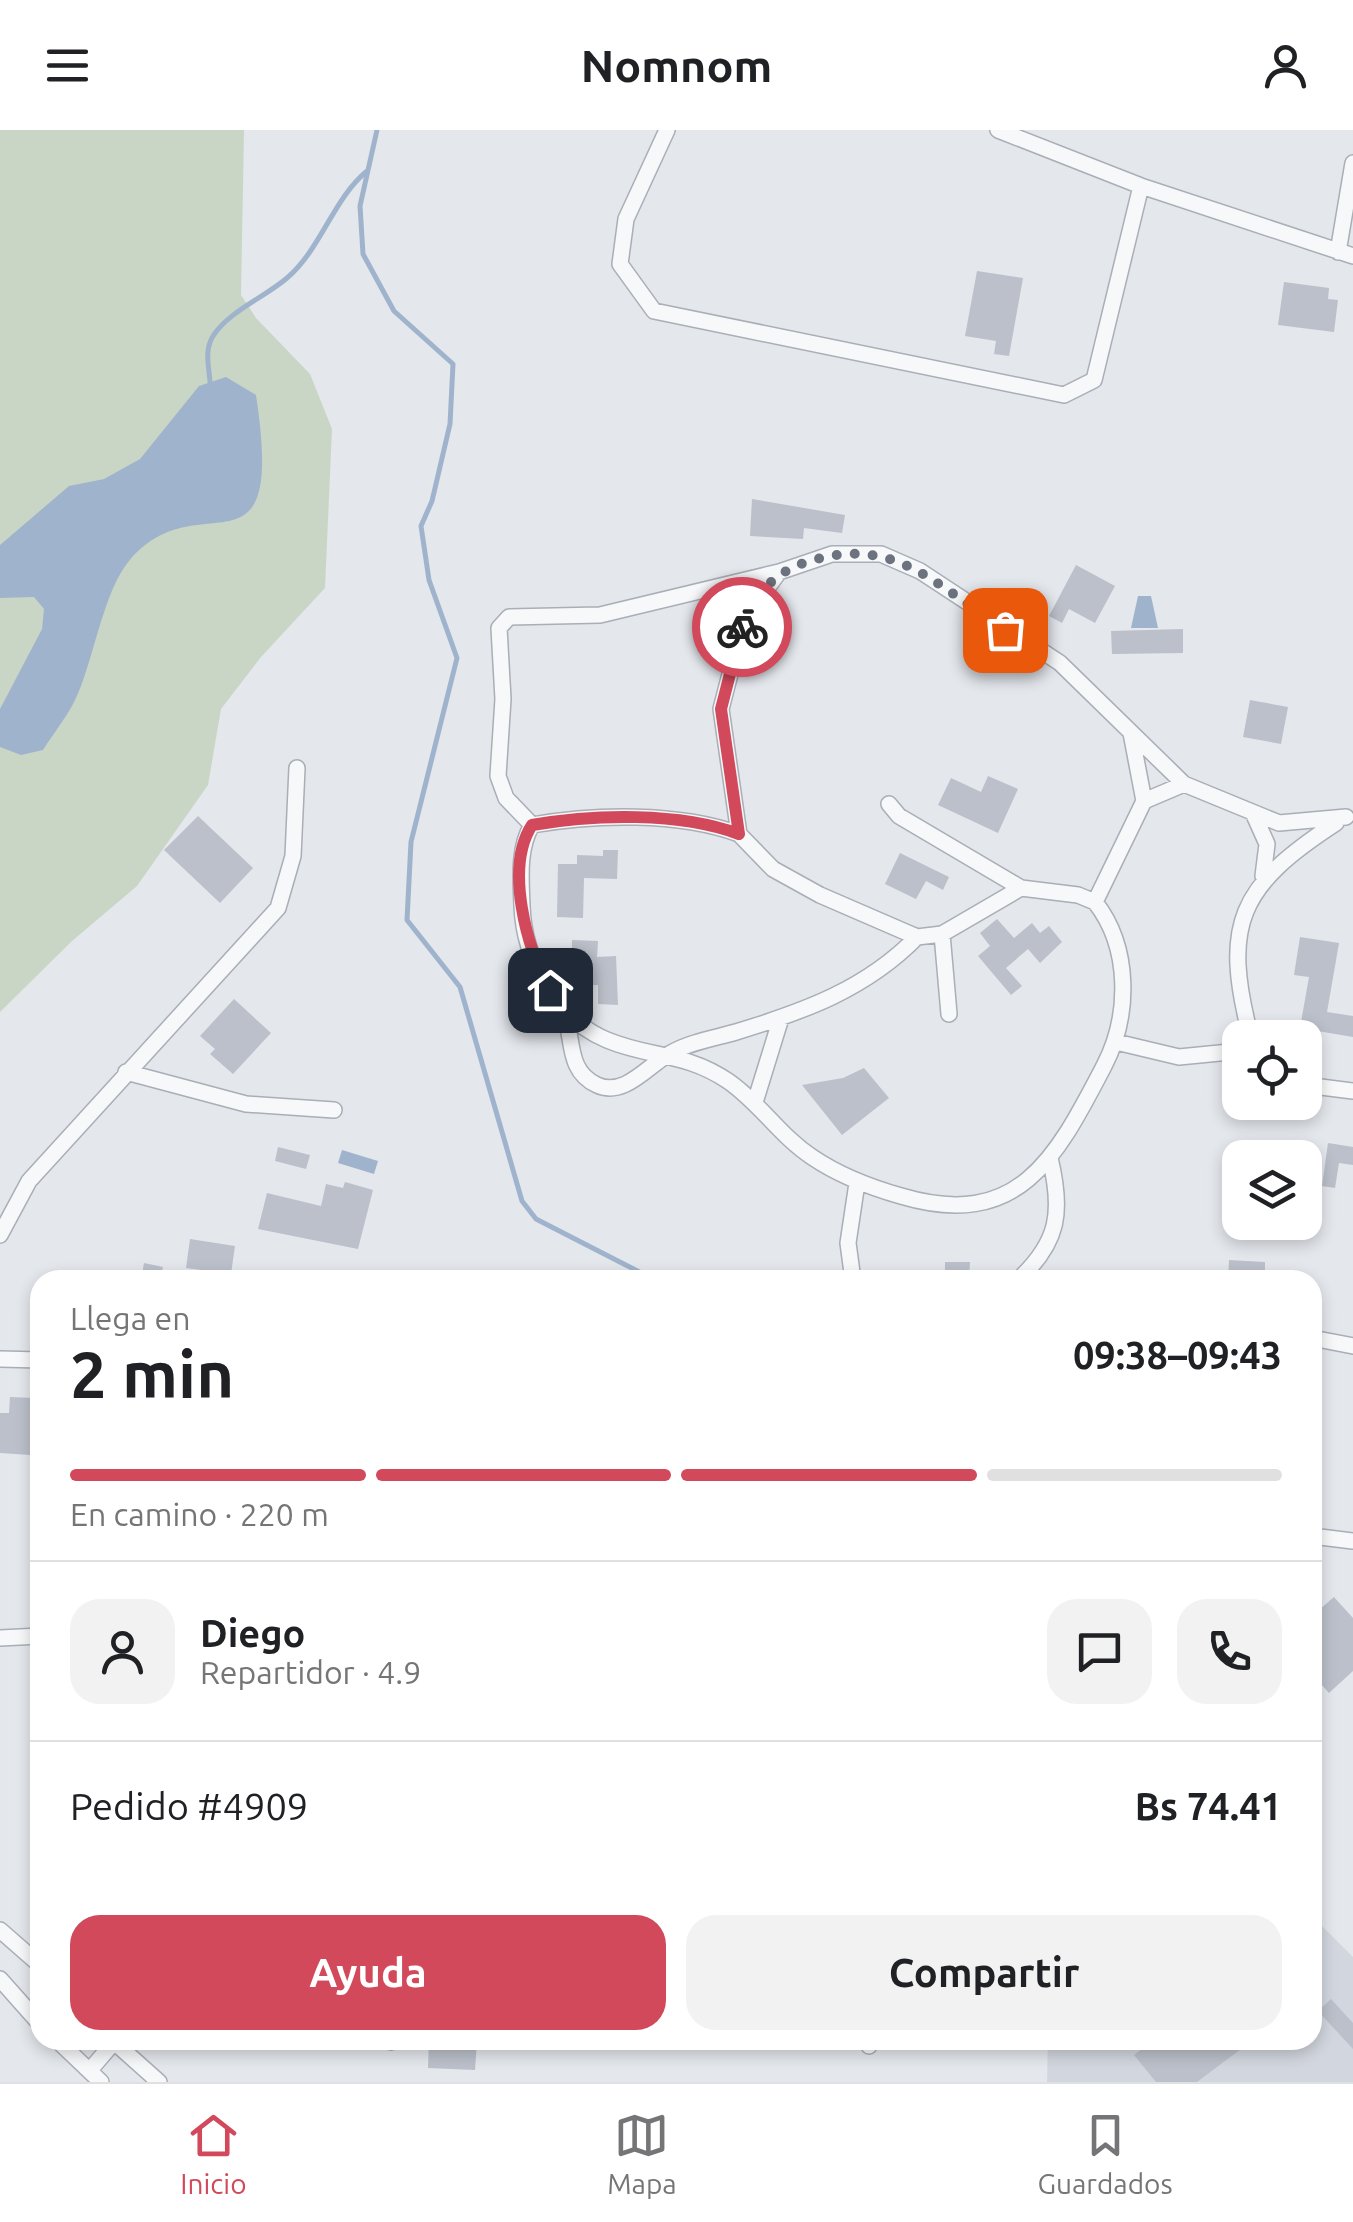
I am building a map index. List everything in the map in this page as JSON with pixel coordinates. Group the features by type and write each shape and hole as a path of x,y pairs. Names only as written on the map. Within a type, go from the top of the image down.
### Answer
{"street":[{"path":"667,130 626,219 620,264 654,311 1064,396 1094,380 1140,186"},
{"path":"1000,130 1140,186 1345,254 1353,163"},
{"path":"532,825 506,798 498,776 503,699 499,628 509,618 600,616 779,572 832,554 881,554 899,560 1060,664 1170,766 1184,784 1279,822 1349,816"},
{"path":"779,572 744,620 721,709 739,834 773,870 917,937 942,934 1021,888"},
{"path":"1094,902 1144,801 1131,733"},
{"path":"0,1235 29,1181 126,1072 212,986 278,908 293,856 297,768"},
{"path":"1144,801 1184,784"},
{"path":"562,1008 608,1040 669,1053 713,1071 756,1100 779,1130 809,1156 858,1183 956,1208 993,1202 1022,1187 1050,1158 1074,1124 1116,1042 1123,982 1118,946 1106,916 1094,902 1047,889 1021,888 899,816 890,804"},
{"path":"1248,1020 1237,965 1243,916 1263,876 1267,844 1254,815"},
{"path":"1263,876 1349,816"},
{"path":"532,825 595,818 674,822 739,834"},
{"path":"532,825 523,840 523,921 539,970 562,1008 572,1058 599,1087 619,1086 639,1078 669,1053 781,1018 858,985 888,967 917,937"},
{"path":"942,934 949,1014"},
{"path":"756,1100 781,1018"},
{"path":"1116,1042 1180,1057 1222,1052"},
{"path":"126,1072 246,1104 334,1110"},
{"path":"1322,1087 1353,1091"},
{"path":"1028,1270 1042,1257 1053,1230 1058,1203 1050,1158"},
{"path":"852,1270 848,1242 858,1183"},
{"path":"1322,1340 1353,1346"},
{"path":"0,1358 30,1360"},
{"path":"1322,1537 1353,1541"},
{"path":"0,1638 30,1636"},
{"path":"0,1930 30,1956"},
{"path":"0,1979 30,2013"},
{"path":"68,2050 96,2076 109,2050"},
{"path":"123,2050 159,2082"}],"shaded area":[{"path":"1322,1926 1353,1957 1353,2082 1047,2082 1048,2050 1322,2050"}],"green space":[{"path":"0,130 244,130 241,295 256,318 310,374 332,429 325,588 261,657 221,709 208,785 137,886 72,941 0,1012"}],"water":[{"path":"226,377 256,395 262,456 259,493 247,512 230,521 183,527 156,538 129,561 113,588 76,699 43,750 21,755 0,747 0,709 42,629 44,609 34,597 0,598 0,545 69,486 104,479 140,459 199,386"},
{"path":"1138,596 1151,596 1158,628 1131,628"},
{"path":"342,1150 378,1161 374,1174 338,1163"}],"building":[{"path":"977,271 1023,278 1009,356 994,354 996,341 965,336"},
{"path":"1284,282 1329,288 1328,299 1338,300 1334,332 1278,325"},
{"path":"752,499 845,515 842,533 804,528 803,539 750,536"},
{"path":"1076,565 1115,586 1095,623 1069,609 1062,623 1049,616"},
{"path":"1183,629 1183,653 1112,654 1111,631"},
{"path":"1250,700 1288,707 1281,744 1243,737"},
{"path":"988,776 1018,789 998,833 938,805 951,778 981,792"},
{"path":"198,816 253,868 220,903 164,850"},
{"path":"603,850 618,850 617,879 584,878 583,918 557,917 558,864 577,864 577,855 603,856"},
{"path":"900,853 949,877 943,890 926,881 916,899 885,884"},
{"path":"997,919 1014,938 1032,923 1040,933 1049,926 1062,942 1040,963 1028,949 1006,968 1022,986 1011,995 978,956 990,946 980,933"},
{"path":"1300,937 1339,943 1327,1012 1353,1016 1353,1037 1322,1032 1322,1020 1301,1020 1309,977 1294,975"},
{"path":"572,940 598,941 597,957 616,956 618,1005 598,1004 598,985 571,985"},
{"path":"234,999 271,1033 233,1074 210,1054 215,1049 200,1036"},
{"path":"864,1068 889,1098 842,1135 802,1085 843,1078"},
{"path":"1328,1143 1353,1147 1353,1165 1339,1163 1335,1188 1322,1186"},
{"path":"278,1147 310,1155 306,1169 275,1161"},
{"path":"345,1182 373,1190 358,1249 258,1229 267,1193 321,1206 326,1184 343,1188"},
{"path":"190,1239 235,1246 232,1270 186,1268"},
{"path":"1229,1260 1265,1262 1265,1270 1228,1270"},
{"path":"945,1262 970,1262 970,1270 945,1270"},
{"path":"144,1263 163,1267 162,1270 143,1270"},
{"path":"10,1397 30,1398 30,1455 0,1453 0,1413 9,1413"},
{"path":"1334,1597 1353,1618 1353,1671 1329,1693 1322,1685 1322,1607"},
{"path":"1331,1999 1353,2023 1353,2049 1322,2015 1322,2007"},
{"path":"429,2050 476,2050 475,2070 428,2068"},
{"path":"1140,2050 1240,2050 1197,2082 1156,2082 1134,2055"}],"waterway":[{"path":"377,130 360,206 363,254 394,311 453,364 450,424 432,501 421,526 429,580 457,658 411,842 407,920 460,987 522,1201 536,1219 635,1270"},
{"path":"210,382 208,353 213,336 228,319 299,266 345,195 367,171"}],"way so far":[{"path":"742,627 761,593 779,572 832,554 855,552 899,560 1005,630"}],"route":[{"path":"550,990 531,950 523,921 523,840 532,825 595,818 674,822 739,834 721,709 742,627"}]}
